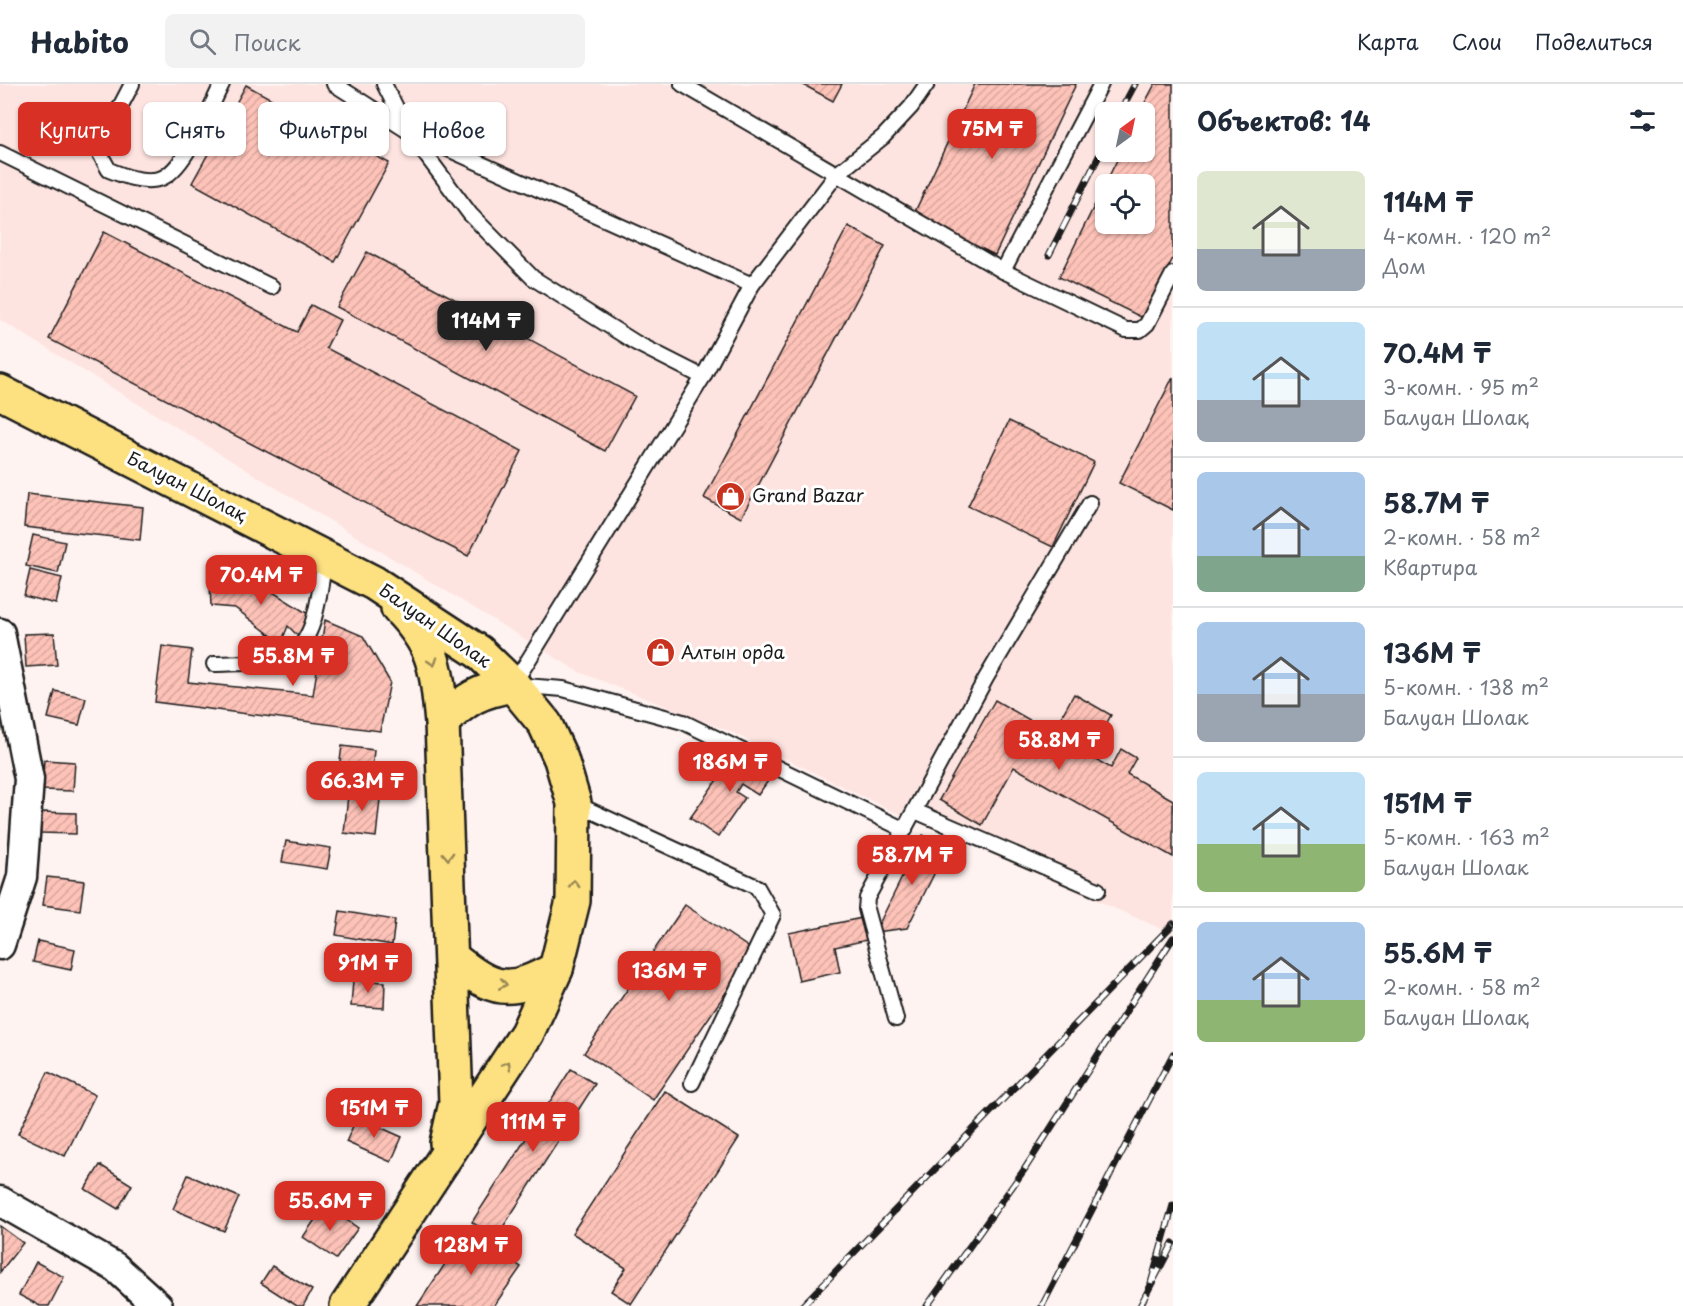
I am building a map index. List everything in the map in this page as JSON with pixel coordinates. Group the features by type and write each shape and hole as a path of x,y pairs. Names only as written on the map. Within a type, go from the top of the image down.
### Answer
{"main road":[{"name":"Балуан Шолақ","path":"0,392 374,584"},
{"name":"Балуан Шолак","path":"374,584 479,652 513,685 545,724 561,759 574,803 573,902 556,969 527,1033 429,1183"},
{"path":"347,1306 429,1183 448,1139 456,1103 442,722 435,661 417,628 374,584"},
{"path":"442,722 465,700 486,689 513,685"},
{"path":"452,958 472,974 503,987 527,985 556,969"}],"street":[{"path":"0,633 29,779 21,877 0,945"},
{"path":"0,1201 115,1267 158,1306"}],"lane":[{"path":"132,84 108,130 100,154 109,170 133,179 160,179 180,164 222,84"},
{"path":"334,84 401,127"},
{"path":"384,84 401,117"},
{"path":"682,84 1004,271 1126,330 1140,330 1147,324 1173,274"},
{"path":"905,830 683,722 563,689 513,685 703,377 752,285 837,174 883,137 911,107 927,84"},
{"path":"1004,271 1101,84"},
{"path":"0,153 272,287"},
{"path":"427,156 470,214 533,278 636,344 703,377"},
{"path":"464,156 752,285"},
{"path":"896,1019 866,909 867,898 986,678 1090,503"},
{"path":"214,664 280,659 294,652 306,638 314,615 325,558"},
{"path":"574,803 757,887 773,915 692,1083"},
{"path":"915,811 1098,890"}],"shaded area":[{"name":"Grand Bazar","path":"0,84 1173,84 1173,934 888,809 731,732 579,672 0,320"}],"building":[{"path":"802,84 842,84 833,101"},
{"path":"975,84 1076,84 995,255 913,216"},
{"path":"1155,84 1173,84 1173,258 1143,318 1059,277 1095,204 1095,234 1155,234 1155,174 1110,174 1116,162 1155,162 1155,102 1145,102"},
{"path":"246,85 277,102 258,102 258,156 376,156 389,163 335,262 192,183 207,156 246,156 246,102 237,102"},
{"path":"848,226 885,246 741,518 704,498"},
{"path":"104,232 297,332 311,305 340,320 326,348 522,451 468,556 49,339"},
{"path":"367,252 635,396 605,451 337,307"},
{"path":"1173,377 1173,510 1119,483"},
{"path":"1009,421 1094,462 1053,547 968,506"},
{"path":"27,494 143,507 140,540 24,527"},
{"path":"33,535 65,542 58,573 26,566"},
{"path":"236,569 313,617 300,638 288,626 281,643 235,608 211,606 210,584 230,587"},
{"path":"30,570 62,578 56,604 24,596"},
{"path":"325,620 363,636 390,682 380,731 155,702 162,646 192,650 188,682 313,695"},
{"path":"54,633 57,665 26,667 24,634"},
{"path":"55,691 86,698 79,725 48,718"},
{"path":"1074,694 1111,715 1089,756 1111,768 1121,749 1136,758 1127,774 1173,800 1173,857 1014,767 982,825 939,800 995,700 1052,733"},
{"path":"342,746 374,750 372,771 339,768"},
{"path":"738,750 773,774 758,795 741,784 736,792 745,798 718,837 690,818"},
{"path":"44,760 75,762 73,791 42,790"},
{"path":"349,786 381,790 376,837 344,833"},
{"path":"41,812 76,813 76,834 40,833"},
{"path":"923,835 946,850 907,928 875,932"},
{"path":"286,841 331,848 327,869 282,862"},
{"path":"47,877 84,881 80,910 43,905"},
{"path":"685,905 754,951 653,1100 584,1053"},
{"path":"340,911 395,920 392,945 336,935"},
{"path":"862,918 867,940 835,947 840,972 799,981 789,933"},
{"path":"38,941 75,949 71,970 33,962"},
{"path":"353,980 385,982 384,1008 351,1006"},
{"path":"571,1069 595,1084 496,1238 472,1222"},
{"path":"48,1072 95,1095 65,1156 18,1134"},
{"path":"665,1091 739,1138 631,1304 611,1291 626,1268 572,1233"},
{"path":"357,1117 402,1137 391,1162 346,1142"},
{"path":"100,1165 132,1185 118,1209 85,1189"},
{"path":"188,1175 239,1197 224,1231 173,1209"},
{"path":"325,1205 358,1228 336,1259 303,1237"},
{"path":"0,1226 23,1243 0,1272"},
{"path":"467,1231 521,1267 494,1306 417,1306"},
{"path":"36,1262 64,1277 49,1306 40,1306 19,1295"},
{"path":"272,1266 312,1290 303,1306 297,1306 261,1283"}],"railway":[{"path":"1125,102 1135,84"},
{"path":"1049,255 1096,162"},
{"path":"802,1306 1173,924"},
{"path":"927,1306 1024,1170 1173,938"},
{"path":"1042,1306 1173,1054"},
{"path":"1151,1283 1173,1205"},
{"path":"1140,1306 1173,1243"}],"place":[{"name":"Grand Bazar","path":"731,496"},
{"name":"Алтын орда","path":"660,653"}]}
